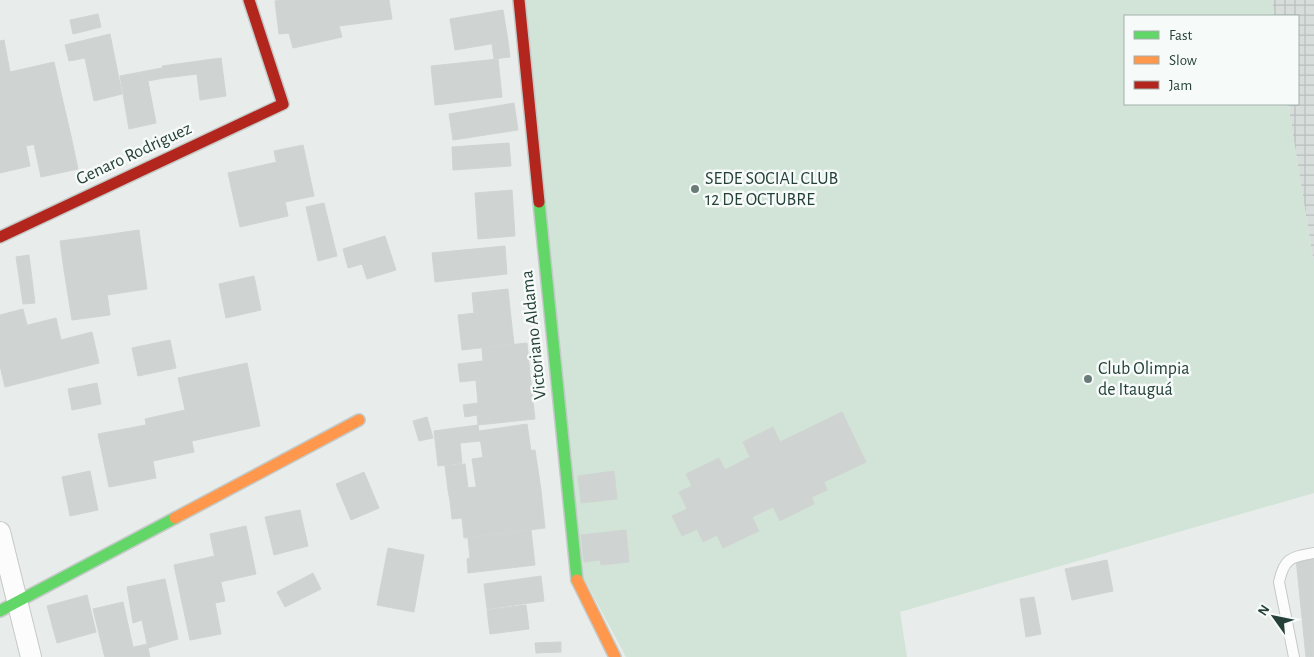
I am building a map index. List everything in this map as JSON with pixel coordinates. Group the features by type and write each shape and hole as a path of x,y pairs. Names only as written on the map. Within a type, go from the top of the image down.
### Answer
{"street":[{"name":"Genaro Rodriguez","path":"0,237 283,104 249,0"},
{"name":"Victoriano Aldama","path":"519,0 576,578 615,657"},
{"path":"8,606 359,420"},
{"path":"0,532 8,606 31,657"}],"lane":[{"path":"1294,657 1279,582 1282,570 1293,557 1314,553"}],"shaded area":[{"path":"1272,0 1314,0 1314,265 1288,105 1299,105 1299,15 1274,15"}],"green space":[{"path":"523,0 1272,0 1274,15 1124,15 1124,105 1288,105 1314,265 1314,493 900,612 907,657 626,657 578,567"}],"building":[{"path":"389,0 392,19 339,26 342,37 293,48 289,33 279,34 275,1"},
{"path":"503,10 508,41 455,50 450,19"},
{"path":"98,14 101,27 73,34 70,20"},
{"path":"110,34 122,94 94,101 85,58 69,61 65,45"},
{"path":"4,40 10,72 0,74 0,41"},
{"path":"508,41 510,57 494,59 492,44"},
{"path":"221,58 226,96 200,100 197,74 164,78 162,66"},
{"path":"498,59 502,97 435,105 431,66"},
{"path":"54,62 61,93 17,103 10,72"},
{"path":"162,68 164,78 148,81 146,71"},
{"path":"146,71 156,123 129,129 120,76"},
{"path":"10,72 17,103 0,107 0,74"},
{"path":"61,93 71,136 26,146 17,103"},
{"path":"17,103 30,166 0,173 0,107"},
{"path":"514,103 518,130 453,140 449,114"},
{"path":"71,136 78,169 41,177 34,144"},
{"path":"509,143 511,166 453,170 452,147"},
{"path":"303,145 314,196 285,202 274,151"},
{"path":"277,162 288,216 240,227 228,173"},
{"path":"512,190 515,236 478,239 475,193"},
{"path":"324,203 337,256 318,261 306,207"},
{"path":"139,230 147,289 107,295 98,236"},
{"path":"98,236 103,264 64,270 60,241"},
{"path":"385,236 396,270 367,279 362,264 348,268 343,249"},
{"path":"505,246 507,274 435,282 432,253"},
{"path":"29,255 35,303 23,304 16,257"},
{"path":"103,264 110,315 72,320 64,270"},
{"path":"254,276 261,310 226,318 219,284"},
{"path":"508,289 510,309 474,313 472,293"},
{"path":"23,309 27,325 0,332 0,315"},
{"path":"510,309 514,344 462,350 458,315"},
{"path":"56,318 61,340 92,332 99,363 5,387 0,366 0,332"},
{"path":"170,340 176,368 138,376 132,348"},
{"path":"527,343 530,374 460,382 458,364 483,361 482,348"},
{"path":"247,363 260,426 192,441 178,378"},
{"path":"530,374 535,419 478,425 477,415 465,417 463,405 478,403 476,380"},
{"path":"97,383 101,404 72,410 68,389"},
{"path":"185,410 194,452 153,461 145,419"},
{"path":"842,412 866,462 824,482 827,490 812,497 814,504 780,521 773,507 752,517 759,531 723,548 717,535 703,542 697,529 682,536 672,516 687,509 679,492 692,486 686,474 719,458 725,470 750,457 743,442 773,427 780,442"},
{"path":"427,417 433,438 419,441 413,421"},
{"path":"527,424 531,451 483,457 479,431"},
{"path":"146,425 156,478 109,487 98,434"},
{"path":"478,425 480,441 460,443 462,463 438,466 434,431"},
{"path":"535,450 541,490 478,498 472,459"},
{"path":"465,464 468,488 448,490 445,466"},
{"path":"90,471 98,510 70,516 62,477"},
{"path":"614,471 617,499 581,503 578,476"},
{"path":"364,472 379,508 351,520 336,484"},
{"path":"476,487 478,498 450,501 448,490"},
{"path":"541,490 545,528 464,538 462,518 452,519 450,501"},
{"path":"300,510 308,546 274,555 265,517"},
{"path":"246,526 256,574 220,582 210,534"},
{"path":"531,530 535,565 468,573 467,559 470,558 468,538"},
{"path":"626,530 629,562 601,565 600,560 584,562 581,535"},
{"path":"388,548 424,555 414,612 377,605"},
{"path":"215,556 225,601 215,603 221,634 190,640 174,565"},
{"path":"1314,557 1314,657 1306,657 1296,559"},
{"path":"1107,560 1113,591 1072,600 1065,569"},
{"path":"313,573 321,589 285,607 277,592"},
{"path":"541,576 544,601 487,609 484,584"},
{"path":"165,579 178,639 148,648 142,620 133,623 127,587"},
{"path":"87,595 96,632 57,643 47,606"},
{"path":"1034,597 1041,634 1026,637 1020,599"},
{"path":"123,602 133,647 104,654 93,609"},
{"path":"526,605 529,629 490,634 487,610"},
{"path":"561,642 561,652 536,653 535,643"},
{"path":"147,644 150,657 105,657 104,654"}],"traffic: fast":[{"path":"539,202 577,580"},
{"path":"0,611 175,518"}],"traffic: slow":[{"path":"175,518 359,420"},
{"path":"577,580 615,657"}],"traffic: jam":[{"path":"0,237 283,104 249,0"},
{"path":"519,0 539,202"}],"place":[{"name":"SEDE SOCIAL CLUB 12 DE OCTUBRE","path":"695,189"},
{"name":"Club Olimpia de Itauguá","path":"1088,379"}]}
